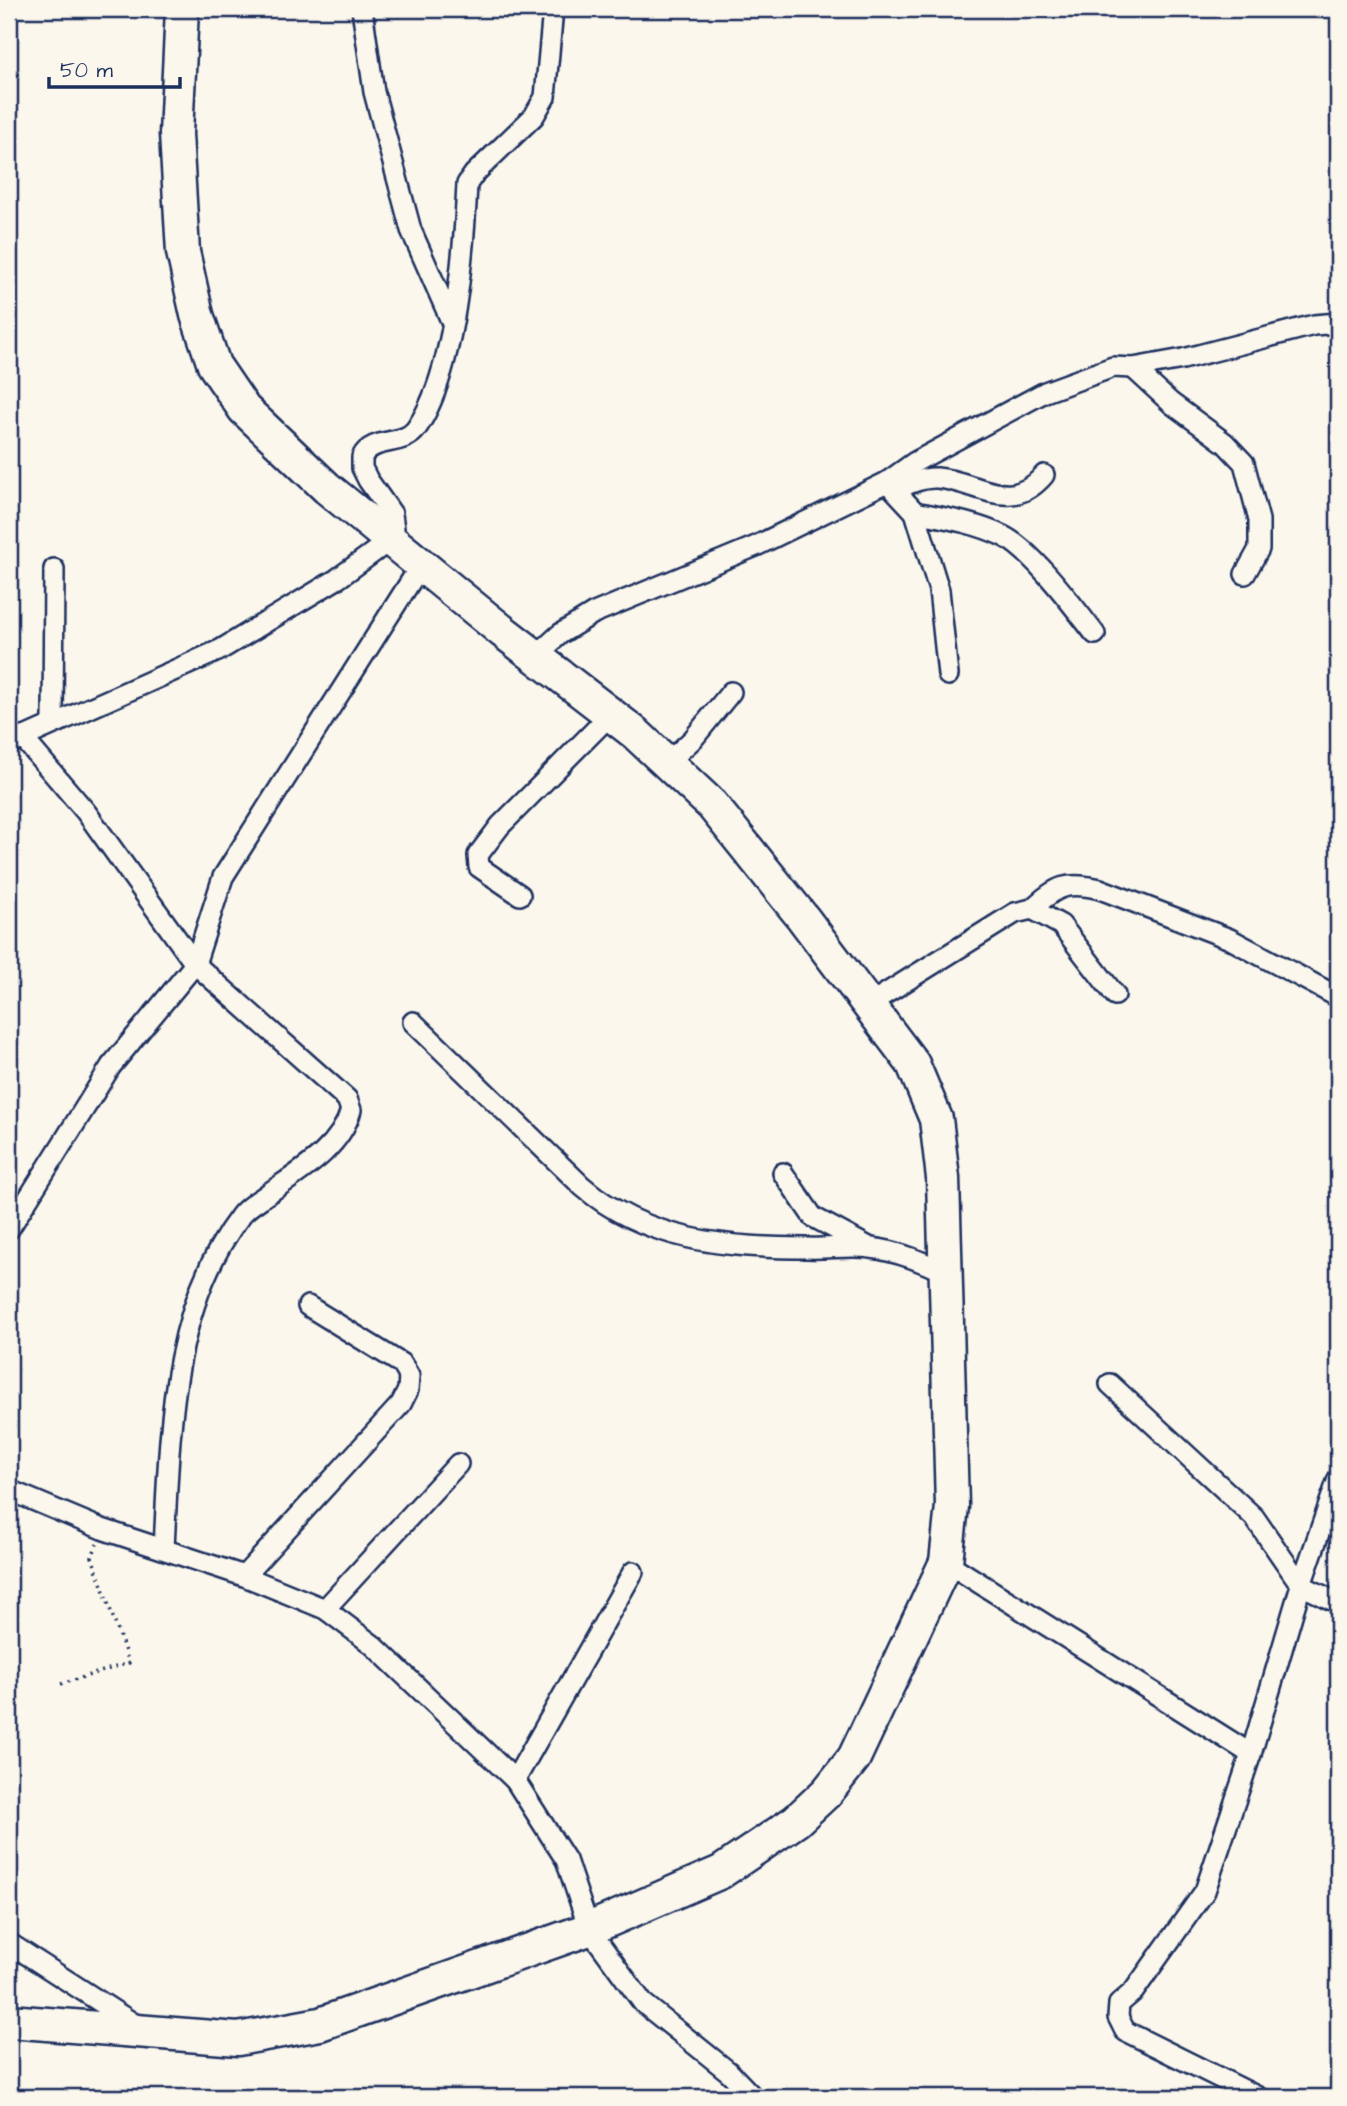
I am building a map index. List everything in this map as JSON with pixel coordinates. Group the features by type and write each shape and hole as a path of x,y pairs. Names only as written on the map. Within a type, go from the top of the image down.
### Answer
{"main road":[{"path":"9,2021 238,2039 320,2024 589,1928 721,1872 765,1845 827,1792 854,1758 946,1562 952,1506 943,1178 936,1119 913,1064 869,1003 712,805 668,762 611,714 389,541 317,479 244,409 214,365 183,252 178,204 176,134 182,9"}],"street":[{"path":"362,9 374,92 411,230 452,323"},
{"path":"164,1548 169,1438 178,1371 190,1323 209,1271 242,1212 324,1154 351,1110 347,1100 195,964 86,812 16,741 53,722 220,650 337,579 389,541 394,529 392,514 368,480 362,468 362,457 372,446 400,440 414,432 432,404 460,286 467,184 534,116 545,97 554,9"},
{"path":"891,486 915,462 1045,392 1113,367 1133,368 1183,359 1321,324 1338,323"},
{"path":"1133,368 1244,463 1259,520 1259,549 1245,574"},
{"path":"536,656 560,634 594,613 891,486 938,478 1013,495 1034,487 1044,475"},
{"path":"891,486 915,512 939,590 948,675"},
{"path":"915,512 985,528 1006,537 1023,550 1095,634"},
{"path":"9,1229 111,1066 195,964 223,877 421,565"},
{"path":"53,722 54,569"},
{"path":"668,762 693,739 731,692"},
{"path":"520,895 479,867 478,855 500,826 611,714"},
{"path":"869,1003 1015,913 1032,909 1053,889 1079,884 1101,889 1230,939 1338,997"},
{"path":"1032,909 1061,925 1115,995"},
{"path":"413,1023 582,1186 604,1205 632,1219 679,1236 719,1245 871,1248 901,1254 947,1273"},
{"path":"783,1173 813,1217 871,1248"},
{"path":"244,1576 401,1404 408,1390 409,1376 402,1364 308,1306"},
{"path":"1110,1384 1254,1517 1301,1584 1338,1603"},
{"path":"325,1609 458,1464"},
{"path":"1258,2097 1125,2031 1118,2017 1119,2004 1134,1991 1205,1891 1251,1754 1301,1584 1338,1479"},
{"path":"9,1490 102,1529 244,1576 325,1609 373,1645 515,1780 566,1860 589,1928 643,2003 729,2072 753,2097"},
{"path":"946,1562 1251,1754"},
{"path":"515,1780 633,1572"},
{"path":"9,1943 148,2034"}],"path":[{"path":"61,1684 129,1662 92,1557 102,1529"}]}
